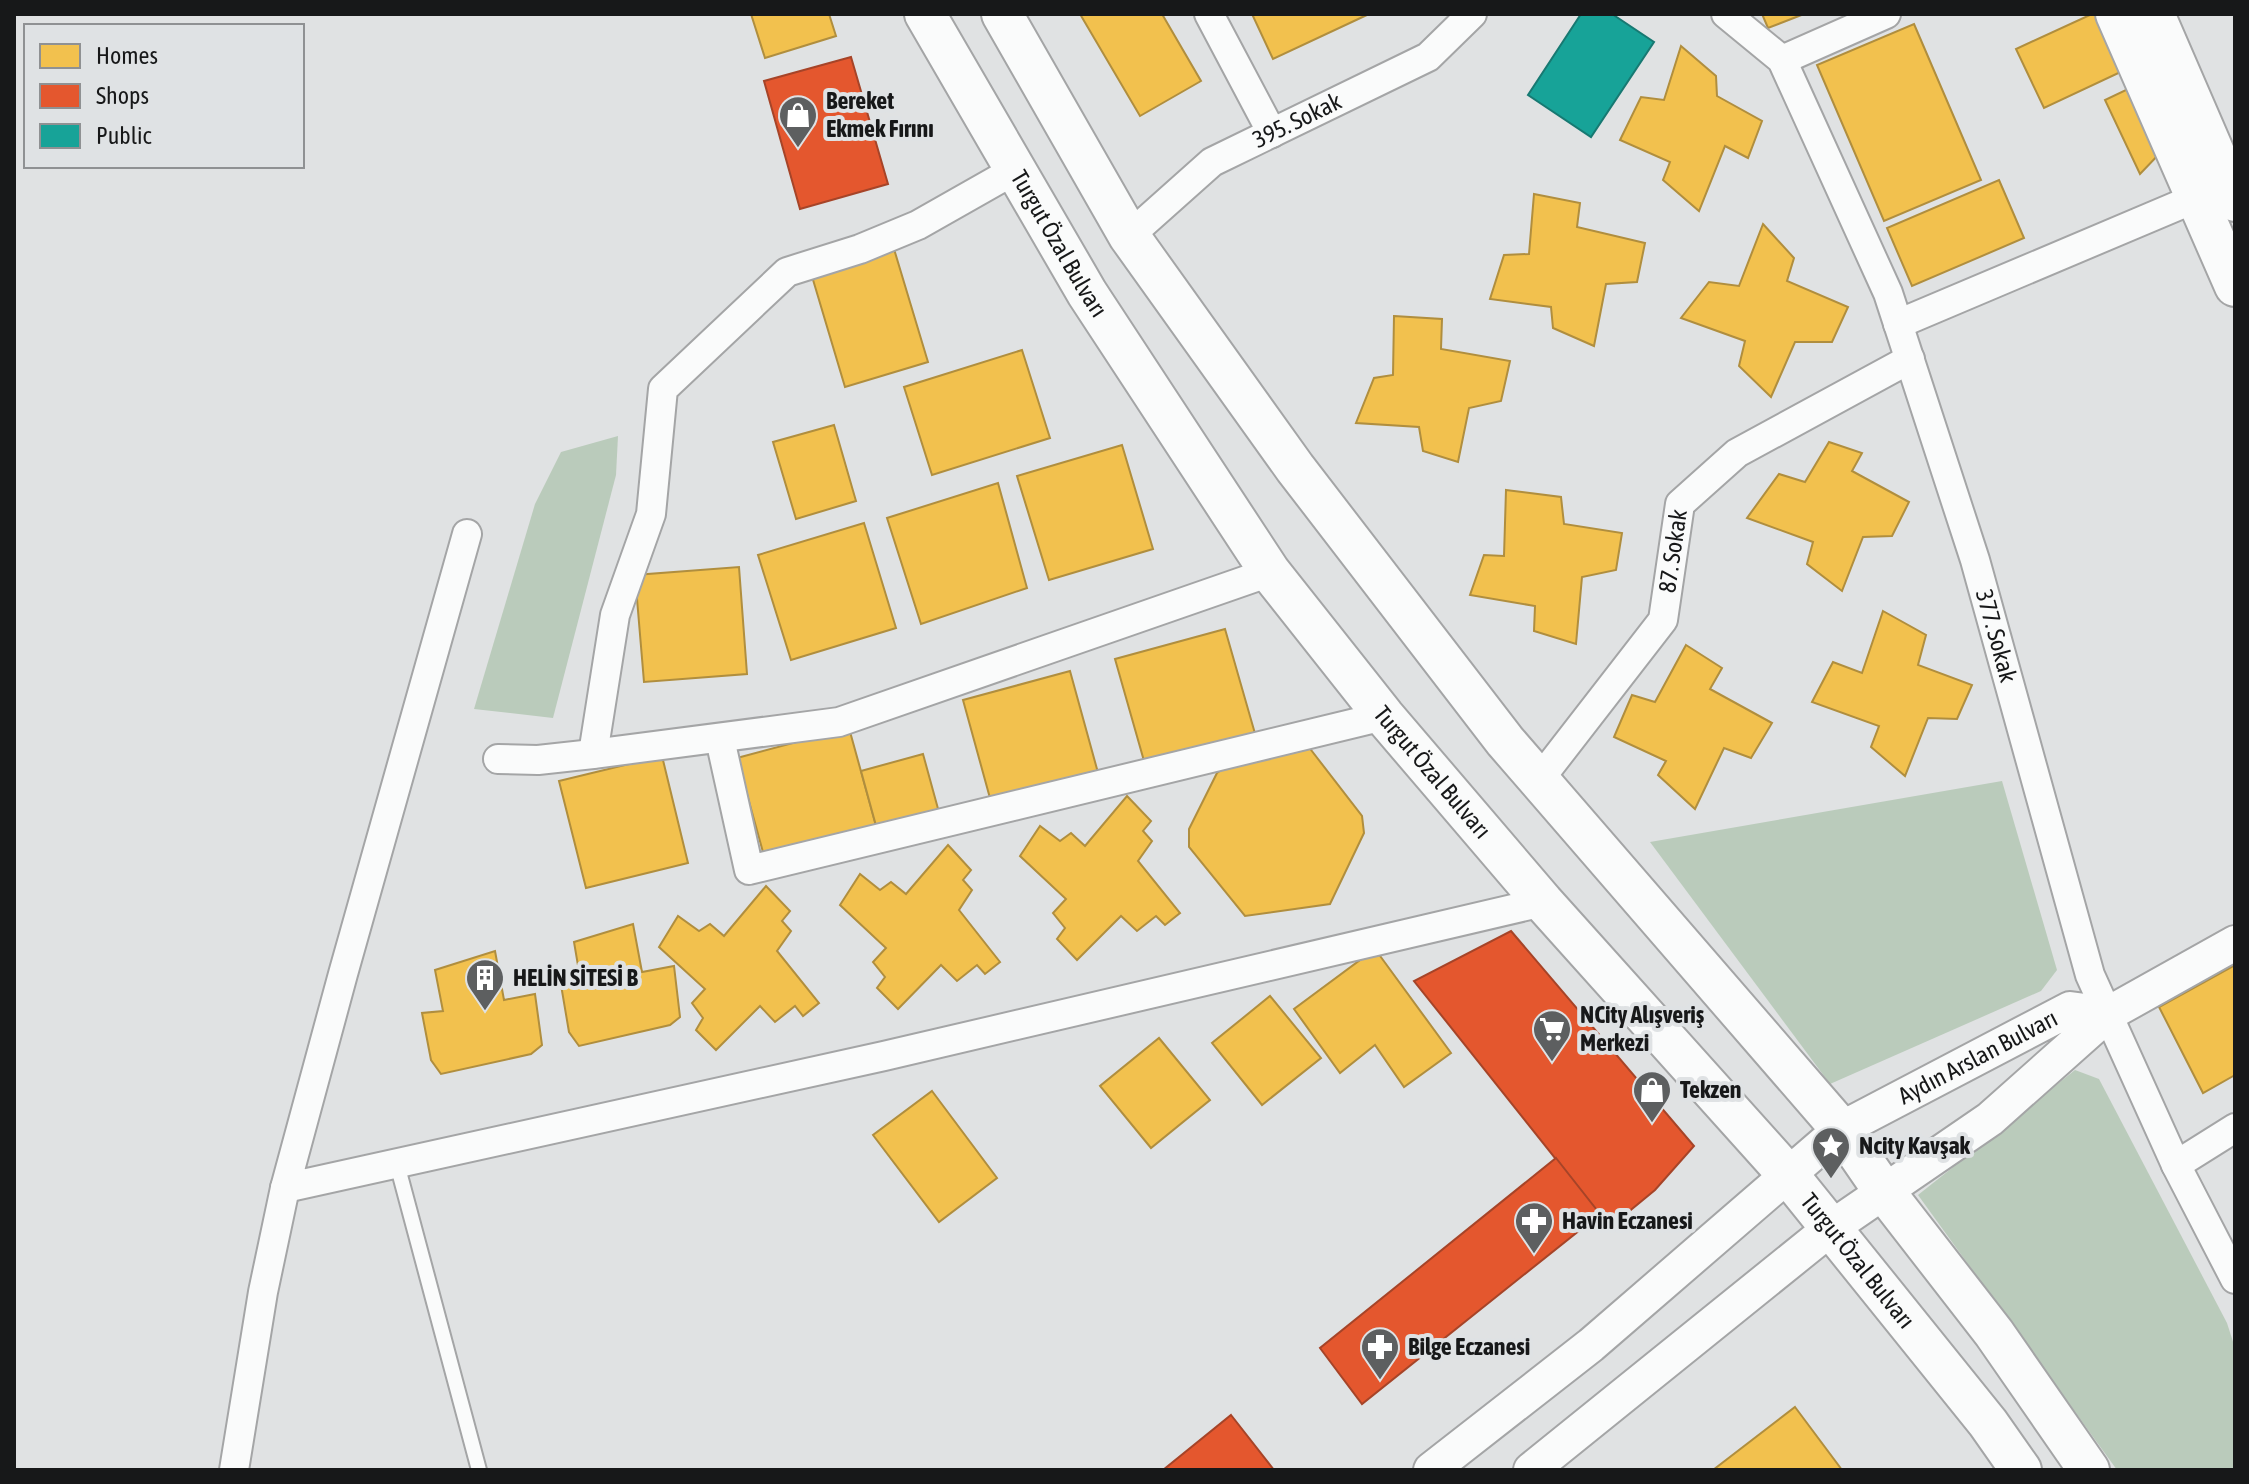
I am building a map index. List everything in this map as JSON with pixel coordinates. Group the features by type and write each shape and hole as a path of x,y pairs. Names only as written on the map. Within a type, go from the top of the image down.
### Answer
{"main road":[{"name":"Turgut Özal Bulvarı","path":"925,14 1087,293 1270,572 1384,716 1543,902 1789,1176 1988,1423 2021,1470"},
{"path":"1002,14 1129,236 1295,468 1505,741 1841,1129 1883,1190 1994,1333 2089,1470"},
{"path":"2116,14 2216,200"},
{"path":"2154,14 2216,200 2235,286"}],"street":[{"path":"1209,14 1272,133"},
{"name":"395. Sokak","path":"1129,236 1212,162 1428,57 1472,14"},
{"name":"377. Sokak","path":"1726,14 1782,60 1888,293 1975,560 2090,975 2176,1165 2235,1277"},
{"path":"1782,60 1886,14"},
{"path":"593,754 615,615 651,514 663,389 787,272 860,249 918,225 1015,170"},
{"path":"1898,324 2216,200"},
{"name":"87. Sokak","path":"1539,780 1663,620 1680,504 1737,453 1910,359"},
{"path":"234,1470 252,1350 285,1188 467,534"},
{"path":"498,759 538,760 839,722 1270,572"},
{"path":"720,739 749,870 1384,716"},
{"path":"285,1188 884,1056 1543,902"},
{"path":"2108,1014 2235,943"},
{"name":"Aydın Arslan Bulvarı","path":"1431,1470 1591,1345 1841,1129 2070,1009 2108,1014"},
{"name":"Aydın Arslan Bulvarı","path":"1531,1470 1831,1228 1990,1119 2108,1014"},
{"path":"2176,1165 2235,1128"}],"lane":[{"path":"397,1164 479,1470"}],"green space":[{"path":"618,436 616,475 553,718 474,709 535,504 561,452"},
{"path":"2002,781 2057,970 2041,991 1830,1084 1650,842"},
{"path":"2075,1070 2099,1079 2227,1323 2235,1348 2235,1470 2117,1470 1918,1195"}],"building: Homes":[{"path":"751,14 829,14 836,36 765,58"},
{"path":"1080,14 1162,14 1201,81 1140,116"},
{"path":"1252,14 1369,14 1273,59"},
{"path":"1762,14 1804,14 1768,28"},
{"path":"2092,14 2101,14 2127,69 2044,108 2016,49"},
{"path":"1914,24 1981,180 1884,221 1817,65"},
{"path":"1681,46 1716,76 1717,96 1762,121 1748,158 1725,146 1699,211 1663,180 1670,162 1620,140 1641,97 1664,100"},
{"path":"2130,88 2161,152 2140,174 2105,100"},
{"path":"1999,180 2024,238 1912,286 1887,228"},
{"path":"1534,194 1580,203 1577,227 1645,243 1637,282 1606,284 1594,346 1553,328 1551,307 1490,299 1504,255 1529,254"},
{"path":"1763,224 1794,258 1787,281 1848,307 1832,342 1795,342 1771,397 1739,366 1745,341 1681,318 1709,282 1739,286"},
{"path":"894,249 928,362 845,387 811,273"},
{"path":"1394,316 1442,319 1441,349 1510,361 1501,401 1469,408 1458,462 1423,451 1419,427 1356,423 1374,378 1393,375"},
{"path":"1022,350 1050,438 932,475 904,387"},
{"path":"834,425 856,501 796,519 773,442"},
{"path":"1829,442 1862,453 1852,471 1909,502 1892,536 1863,537 1842,591 1807,564 1813,542 1747,518 1779,474 1805,482"},
{"path":"1122,445 1153,549 1049,580 1017,476"},
{"path":"998,483 1027,588 921,624 887,518"},
{"path":"1506,490 1561,497 1564,524 1622,533 1616,570 1582,577 1576,644 1534,631 1535,606 1470,595 1484,555 1504,556"},
{"path":"864,523 896,628 791,660 758,555"},
{"path":"739,567 747,674 644,682 635,575"},
{"path":"1883,611 1926,635 1918,665 1972,685 1957,719 1928,718 1905,776 1871,747 1879,726 1812,702 1833,662 1862,673"},
{"path":"1225,629 1256,737 1146,768 1115,659"},
{"path":"1686,645 1722,668 1710,689 1772,723 1751,758 1724,748 1695,809 1658,775 1666,761 1614,737 1632,695 1655,702"},
{"path":"1070,671 1100,780 993,809 963,700"},
{"path":"849,728 878,833 766,863 737,758"},
{"path":"1308,746 1362,816 1364,833 1330,904 1245,916 1189,847 1189,829 1217,773 1231,762"},
{"path":"923,754 940,816 878,833 861,771"},
{"path":"662,756 688,863 586,888 559,781"},
{"path":"1127,796 1151,821 1143,831 1152,841 1138,861 1180,913 1165,925 1156,916 1137,931 1121,916 1077,960 1057,939 1065,928 1053,913 1066,899 1020,856 1040,826 1060,841 1071,833 1085,846"},
{"path":"948,845 971,870 963,880 972,890 959,910 1000,962 985,974 977,965 957,981 941,965 898,1009 877,988 885,977 873,962 886,948 840,905 860,874 880,890 891,882 906,894"},
{"path":"766,886 790,911 782,921 791,931 777,951 819,1003 803,1016 795,1006 775,1022 760,1006 716,1050 696,1030 703,1018 692,1003 705,989 659,947 678,916 699,931 710,924 724,936"},
{"path":"633,924 642,972 674,966 680,1017 670,1025 579,1046 569,1032 561,985 581,983 574,942"},
{"path":"1375,949 1451,1053 1404,1087 1375,1045 1340,1073 1294,1009"},
{"name":"HELİN SİTESİ B","path":"495,951 504,1000 535,994 542,1045 531,1054 441,1074 431,1060 422,1013 443,1011 435,970"},
{"path":"2235,965 2235,1075 2203,1093 2159,1007"},
{"path":"1270,996 1321,1058 1262,1105 1212,1043"},
{"path":"1159,1038 1210,1100 1151,1148 1100,1086"},
{"path":"932,1091 997,1178 939,1222 873,1135"},
{"path":"1795,1407 1842,1470 1713,1470"}],"building: Shops":[{"path":"851,57 888,184 800,209 764,81"},
{"name":"NCity Alışveriş Merkezi","path":"1511,931 1694,1146 1655,1190 1610,1227 1414,981"},
{"path":"1556,1158 1600,1214 1362,1404 1320,1348"},
{"path":"1231,1415 1274,1470 1163,1470"}],"building: Public":[{"path":"1581,14 1612,14 1654,42 1591,137 1528,95"}],"place":[{"name":"Bereket Ekmek Fırını","path":"798,149"},
{"name":"HELİN SİTESİ B","path":"485,1012"},
{"name":"NCity Alışveriş Merkezi","path":"1552,1063"},
{"name":"Tekzen","path":"1652,1124"},
{"name":"Ncity Kavşak","path":"1831,1180"},
{"name":"Havin Eczanesi","path":"1534,1255"},
{"name":"Bilge Eczanesi","path":"1380,1381"}]}
